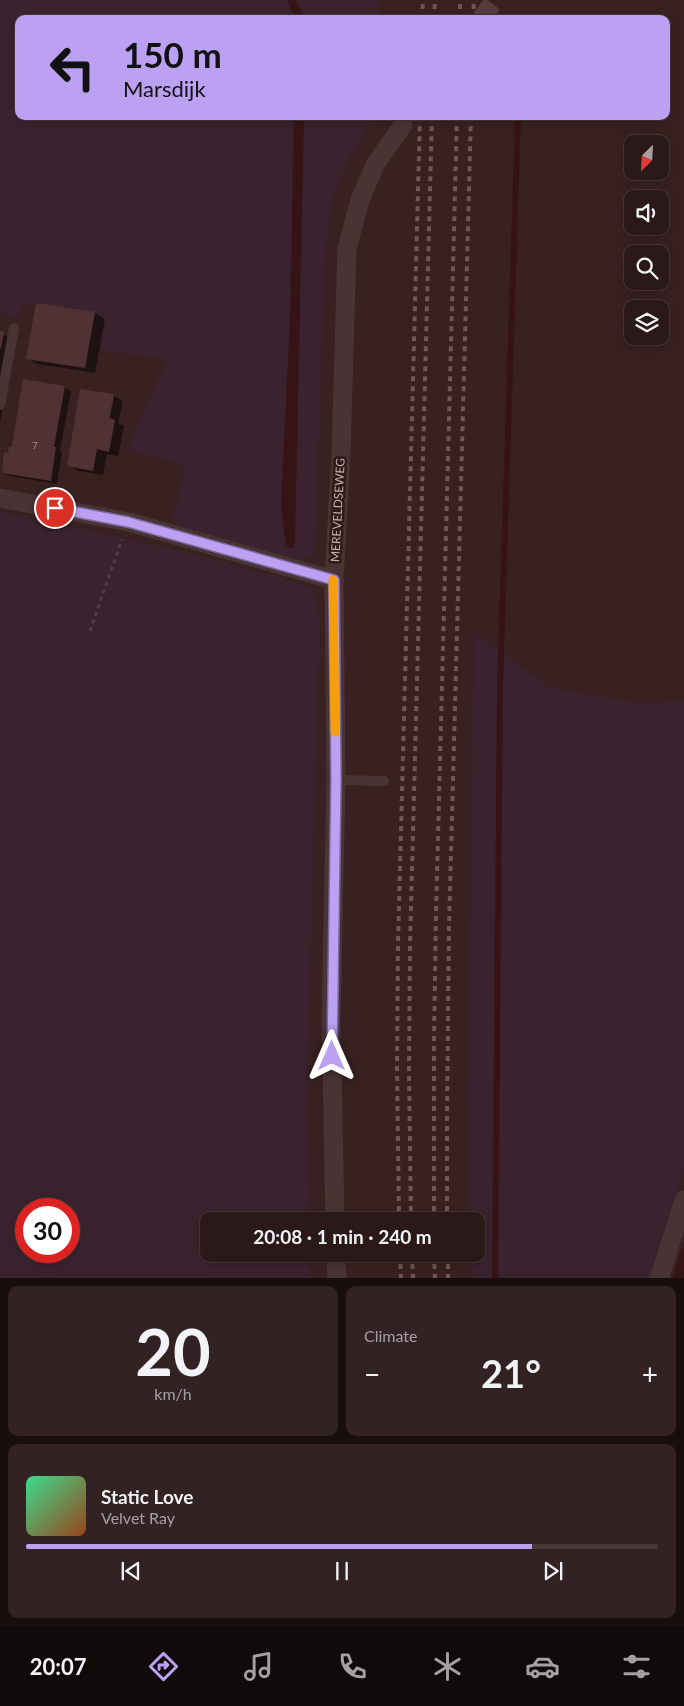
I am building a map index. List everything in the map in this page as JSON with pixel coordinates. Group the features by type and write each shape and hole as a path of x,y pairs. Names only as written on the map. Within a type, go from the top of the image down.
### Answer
{"street":[{"name":"MEREVELDSEWEG","path":"335,1212 332,1020 336,780 334,580 341,454 347,248 360,200 376,163 403,124"},
{"path":"0,498 128,522 334,580"},
{"path":"659,1278 684,1200"},
{"path":"336,1262 337,1278"}],"lane":[{"path":"0,406 14,328"},
{"path":"336,780 384,781"}],"path":[{"path":"90,631 128,522"}],"shaded area":[{"path":"0,0 287,0 293,15 15,15 15,120 294,120 292,188 303,189 304,120 372,120 348,160 332,200 324,262 314,554 305,559 292,560 279,554 172,526 186,465 128,449 167,359 101,350 104,314 22,302 17,319 2,313 0,315"},
{"path":"287,0 296,0 303,15 293,15"},
{"path":"296,0 379,0 378,15 303,15"},
{"path":"294,120 304,120 295,542 293,548 286,545 281,507 290,318"},
{"path":"0,512 196,555 312,588 320,620 306,1109 309,1212 200,1212 200,1262 310,1262 310,1278 0,1278"},
{"path":"474,633 549,687 644,703 684,700 684,1168 649,1278 471,1278 470,1262 485,1262 485,1212 469,1212 468,1094"}],"building":[{"path":"36,303 95,312 85,368 26,359"},
{"path":"0,331 4,332 1,349 0,348"},
{"path":"23,379 65,386 54,447 56,447 51,481 2,473 4,452 8,453 9,447 12,446"},
{"path":"80,389 114,394 109,418 115,420 109,452 97,449 93,471 67,466"}],"waterway":[{"path":"495,1278 500,686 518,120"},
{"path":"675,1278 684,1250"},
{"path":"680,1278 684,1265"}],"tunnel":[{"path":"484,15 495,0"}],"railway":[{"path":"422,15 423,0"},
{"path":"434,15 435,0"},
{"path":"460,0 460,15"},
{"path":"473,15 474,0"},
{"path":"399,1212 398,944 420,120"},
{"path":"411,1212 410,945 432,120"},
{"path":"434,1212 436,913 457,120"},
{"path":"447,1212 449,927 471,120"},
{"path":"400,1262 401,1278"},
{"path":"412,1262 413,1278"},
{"path":"434,1262 435,1278"},
{"path":"448,1262 448,1278"}],"slow traffic":[{"path":"333,580 335,732"}],"route":[{"path":"55,508 128,522 334,580 336,780 332,1056"}]}
